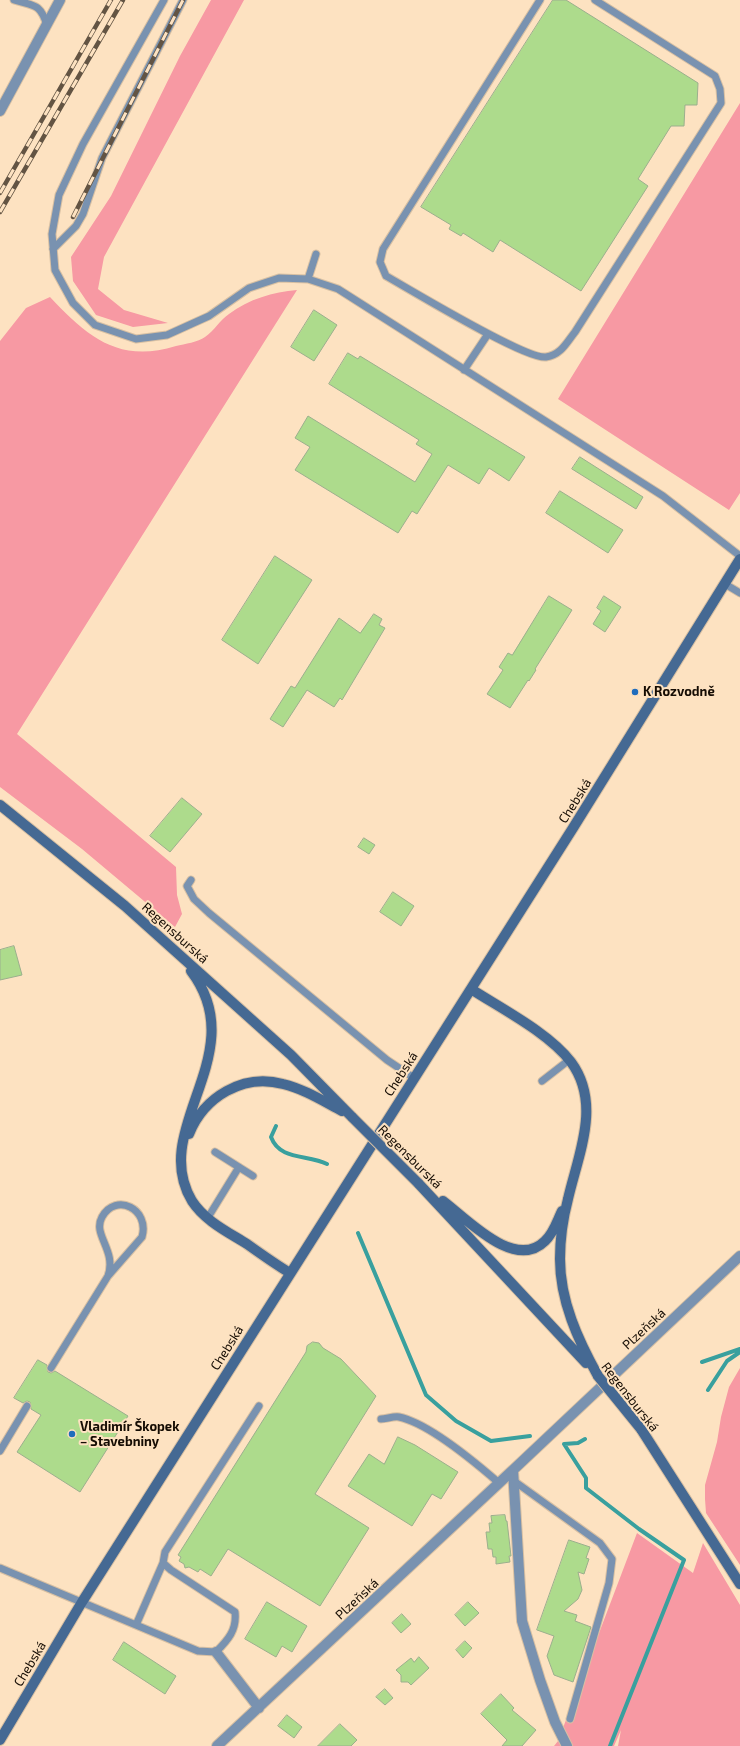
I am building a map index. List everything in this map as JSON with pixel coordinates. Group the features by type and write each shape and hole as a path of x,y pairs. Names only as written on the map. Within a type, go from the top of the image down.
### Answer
{"main road":[{"name":"Chebská","path":"0,1740 82,1602 471,989 740,558"},
{"name":"Regensburská","path":"0,805 125,906 163,940 291,1056 325,1096 353,1118 418,1183 436,1198 582,1353 598,1376 648,1439 740,1584"},
{"path":"163,940 198,980 207,1001 212,1030 211,1049 207,1066 186,1129 181,1161 183,1176 192,1201 207,1219 290,1273"},
{"path":"471,989 545,1038 569,1060 583,1086 586,1096 587,1119 582,1148 568,1200 561,1246 561,1280 582,1353"},
{"path":"181,1161 185,1146 196,1120 212,1101 231,1088 245,1082 264,1081 283,1084 325,1096"},
{"path":"436,1198 499,1244 512,1250 522,1252 533,1250 545,1241 556,1226 568,1200"}],"street":[{"path":"0,110 60,0"},
{"name":"Plzeňská","path":"217,1746 500,1483 740,1256"},
{"path":"513,1470 522,1621 540,1680 555,1722 568,1746"},
{"path":"216,1652 259,1708"}],"lane":[{"path":"14,0 38,7 43,12 47,25"},
{"path":"164,0 83,144 59,195 52,234 55,270 74,303 95,325 136,339 166,335 208,316 249,288 279,278 308,279 338,289 663,496 740,558"},
{"path":"53,249 76,226 84,214 102,158 183,0"},
{"path":"540,0 383,248 380,262 386,276 488,334 528,352 546,358 561,351 721,103 720,89 715,76 595,0"},
{"path":"308,279 316,254"},
{"path":"464,370 488,334"},
{"path":"725,584 740,593"},
{"path":"191,880 188,886 194,899 209,913 388,1060 414,1078"},
{"path":"542,1081 569,1060"},
{"path":"214,1152 253,1176"},
{"path":"207,1219 239,1167"},
{"path":"51,1368 108,1276 142,1237 144,1230 143,1222 140,1216 130,1207 124,1205 111,1208 102,1218 100,1233 111,1260 108,1276"},
{"path":"0,1451 27,1406"},
{"path":"136,1625 163,1563 165,1552 259,1406"},
{"path":"381,1419 398,1417 422,1427 466,1455 500,1483"},
{"path":"514,1481 600,1543 612,1559 609,1583 570,1719"},
{"path":"0,1568 198,1651 216,1652 226,1642 237,1624 235,1612 171,1570 163,1563"}],"shaded area":[{"path":"211,0 244,0 104,257 98,289 124,310 168,323 133,327 96,315 73,281 71,257 111,196 180,56"},
{"path":"740,103 740,493 729,510 558,399"},
{"path":"297,290 17,734 176,867 177,895 182,914 175,927 82,849 0,787 0,341 26,308 50,297 77,324 105,343 120,349 155,351 202,339 229,314 253,300 279,292"},
{"path":"740,1368 740,1565 706,1513 705,1485 717,1442 721,1417 729,1387"},
{"path":"637,1533 693,1573 703,1543 740,1605 740,1746 618,1746 621,1730 614,1746 554,1746 558,1741"}],"building":[{"path":"553,0 566,0 698,83 697,105 685,105 684,126 671,126 638,179 648,186 581,291 500,240 493,252 463,233 461,236 449,229 451,225 421,207"},
{"path":"314,310 337,325 314,361 291,347"},
{"path":"348,353 358,359 360,356 525,457 509,481 489,468 479,484 448,465 417,514 412,511 398,533 295,470 310,447 295,438 308,416 415,482 432,454 416,444 419,440 329,384"},
{"path":"580,457 643,497 636,509 572,469"},
{"path":"560,491 623,530 608,553 546,513"},
{"path":"275,556 312,580 258,664 222,640"},
{"path":"549,596 572,610 535,669 536,670 510,708 487,694 503,670 499,667 508,653 512,655"},
{"path":"604,596 621,607 605,632 593,624 601,611 597,608"},
{"path":"374,614 382,619 379,625 385,628 342,700 340,698 334,707 307,690 283,727 270,719 291,686 295,688 339,618 360,633"},
{"path":"182,798 202,814 170,852 150,836"},
{"path":"364,838 375,845 369,854 358,847"},
{"path":"393,892 414,906 401,926 380,912"},
{"path":"14,946 22,975 0,980 0,950"},
{"path":"313,1342 319,1343 323,1348 341,1359 376,1396 315,1494 369,1528 320,1606 228,1549 211,1576 200,1569 198,1572 189,1567 185,1568 184,1564 179,1561 181,1557 178,1555 306,1352 307,1346"},
{"name":"Vladimír Škopek – Stavebniny","path":"38,1360 47,1365 48,1372 51,1373 55,1371 128,1416 80,1492 17,1452 41,1415 31,1409 30,1402 27,1401 23,1403 14,1398"},
{"path":"398,1437 415,1445 458,1472 441,1499 432,1494 412,1526 348,1486 369,1454 384,1464"},
{"path":"505,1515 511,1556 509,1556 510,1562 496,1564 496,1557 493,1557 492,1549 488,1549 486,1532 490,1532 489,1523 492,1523 491,1516"},
{"path":"569,1540 590,1547 586,1558 589,1559 584,1574 578,1572 582,1590 578,1599 564,1611 577,1615 575,1621 591,1627 573,1682 554,1675 547,1656 554,1636 537,1630"},
{"path":"267,1602 307,1626 292,1652 282,1646 276,1657 245,1639"},
{"path":"468,1602 479,1613 465,1626 455,1615"},
{"path":"402,1614 411,1624 401,1633 392,1623"},
{"path":"465,1641 472,1648 463,1658 456,1650"},
{"path":"124,1642 176,1676 165,1694 113,1660"},
{"path":"419,1657 429,1668 411,1685 408,1682 401,1682 401,1675 396,1670 411,1658 414,1662"},
{"path":"385,1689 393,1698 385,1705 376,1697"},
{"path":"501,1694 514,1708 512,1710 536,1730 522,1746 502,1746 507,1740 481,1714"},
{"path":"287,1715 302,1727 294,1738 278,1726"},
{"path":"340,1724 357,1740 351,1746 318,1746"}],"waterway":[{"path":"276,1126 271,1137 275,1145 281,1150 295,1156 320,1161 327,1164"},
{"path":"358,1233 426,1395 456,1421 491,1441 530,1436"},
{"path":"702,1362 740,1349"},
{"path":"708,1390 727,1361 740,1352"},
{"path":"585,1439 578,1443 564,1444 586,1478 586,1488 639,1529 684,1560 610,1746"}],"railway":[{"path":"0,193 111,0"},
{"path":"0,212 123,0"},
{"path":"73,217 183,0"}],"place":[{"name":"K Rozvodně","path":"635,692"},
{"name":"Vladimír Škopek – Stavebniny","path":"72,1434"}]}
